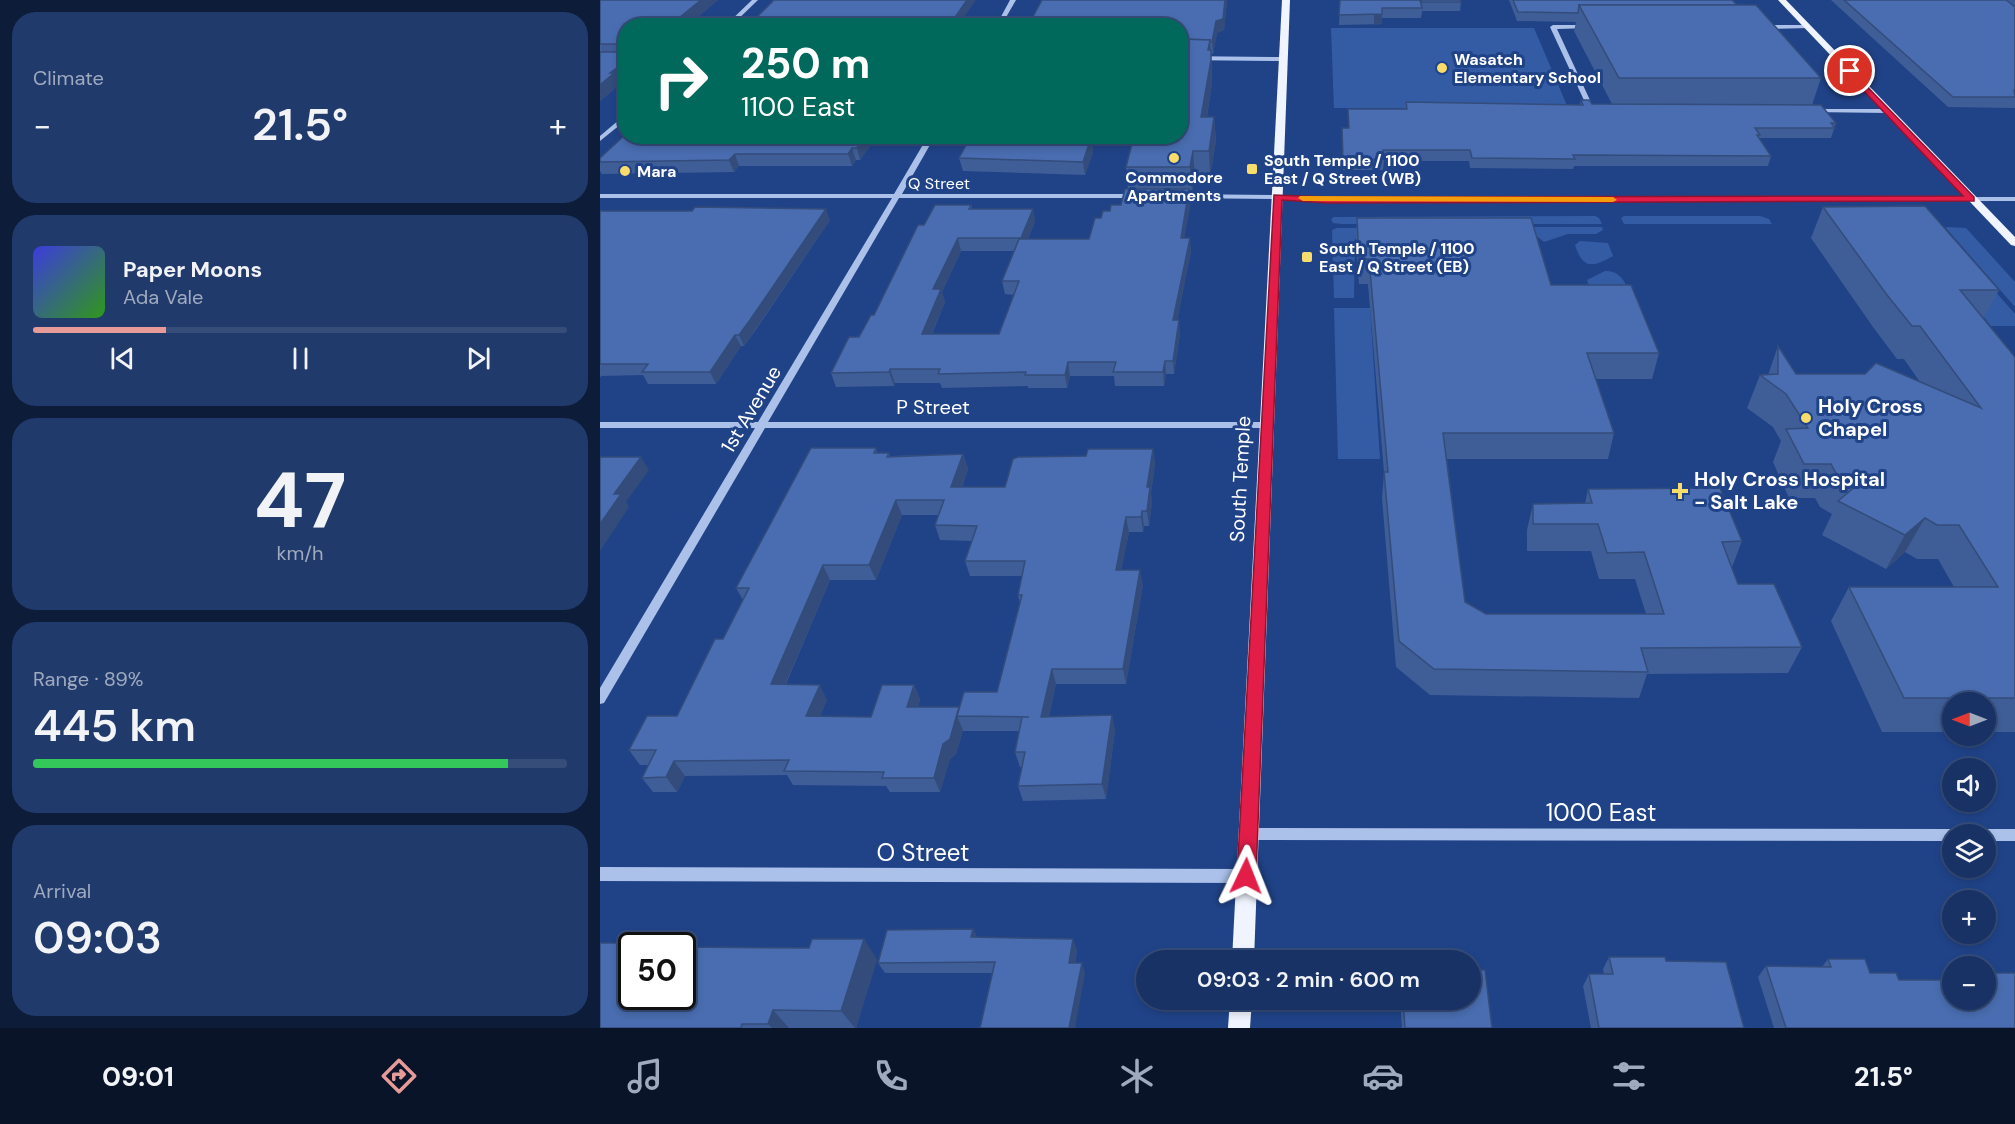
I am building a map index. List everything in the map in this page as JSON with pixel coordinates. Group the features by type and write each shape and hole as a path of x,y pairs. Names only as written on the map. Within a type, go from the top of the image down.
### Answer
{"main road":[{"name":"South Temple","path":"1243,950 1286,0"},
{"path":"1782,0 2015,243"},
{"path":"1239,1028 1240,1010"}],"street":[{"path":"736,18 755,0"},
{"path":"1003,18 1013,0"},
{"path":"1601,27 1553,27 1592,111 1604,111"},
{"path":"1756,27 1808,27"},
{"path":"1188,58 1282,59"},
{"path":"1806,111 1888,111"},
{"path":"600,139 618,123"},
{"name":"1st Avenue","path":"600,699 927,144"},
{"name":"Q Street","path":"600,196 1148,196"},
{"path":"1171,196 1327,200 2015,199"},
{"name":"P Street","path":"600,425 1267,425"},
{"name":"1000 East","path":"1248,834 1942,835"},
{"path":"1996,835 2015,835"},
{"name":"O Street","path":"600,874 1246,876"}],"shaded area":[{"name":"Wasatch Elementary School","path":"1331,28 1534,28 1568,108 1334,108"},
{"path":"1595,216 1602,224 1341,224 1333,223 1331,219 1334,217"},
{"path":"1624,216 1760,216 1769,219 1772,224 1624,224 1621,218"},
{"path":"1508,227 1511,239 1355,239 1354,298 1334,298 1332,230 1337,228"},
{"path":"1526,227 1602,227 1603,230 1596,234 1568,234 1544,242 1538,237 1528,237"},
{"path":"1946,228 1966,228 2015,282 2015,307"},
{"path":"1921,240 1950,240 2015,314 2015,326 1991,326"},
{"path":"1580,241 1608,243 1613,256 1599,263 1589,264 1581,259 1578,253 1575,245"},
{"path":"1605,271 1617,274 1625,282 1634,306 1596,306 1587,280"},
{"path":"1334,308 1370,308 1380,459 1338,459"}],"building":[{"path":"600,0 701,0 679,18 618,18 618,44 600,44"},
{"path":"774,0 967,0 955,18 756,18"},
{"path":"1042,0 1225,0 1223,19 1216,21 1212,42 1188,39 1188,18 1032,18"},
{"path":"1340,0 1420,0 1422,8 1382,8 1382,14 1339,15"},
{"path":"1421,0 1460,0 1461,2 1421,2"},
{"path":"1513,0 1732,0 1737,5 1579,5 1578,13 1518,12"},
{"path":"1844,0 2006,0 2015,7 2015,97 1953,97"},
{"path":"1579,5 1756,5 1821,78 1619,78"},
{"path":"1188,39 1210,40 1208,50 1211,50 1211,60 1201,117 1214,117 1209,151 1193,151 1190,167 1126,167 1132,144 1188,144"},
{"path":"600,52 618,52 618,67 600,85"},
{"path":"1581,100 1589,100 1592,104 1821,105 1836,123 1831,123 1835,128 1755,128 1771,156 1573,155 1575,159 1472,158 1470,150 1383,150 1384,159 1343,160 1342,128 1349,128 1348,109 1407,109 1406,102 1583,105"},
{"path":"618,141 618,144 860,144 857,148 852,148 848,154 735,154 729,160 600,162 600,158"},
{"path":"967,144 1089,144 1083,162 959,158"},
{"path":"1125,189 1189,189 1181,238 1190,238 1173,320 1179,320 1173,361 1165,361 1163,372 1113,372 1116,362 1068,362 1065,375 1025,375 1026,372 938,374 940,369 890,369 889,372 831,373 849,337 859,337 871,315 874,315 918,225 924,225 935,205 971,205 969,209 1033,209 1021,238 958,238 933,289 941,289 922,334 999,334 1019,281 1002,281 1019,239 1089,239 1095,218 1101,218 1103,211 1110,211 1111,205 1121,205"},
{"path":"1925,206 1999,290 1960,290 2015,357 2015,698 1996,698 1996,692 1942,692 1942,698 1904,698 1849,587 1998,587 1959,525 1937,525 1925,518 1905,535 1838,501 1857,485 1836,473 1831,464 1804,464 1786,429 1808,428 1786,394 1760,375 1778,374 1778,346 1796,374 1865,374 1876,363 1981,408 1920,326 1912,326 1887,295 1823,207"},
{"path":"695,207 826,209 750,320 739,335 735,335 710,372 642,372 648,364 600,364 600,211 692,211"},
{"path":"1357,218 1531,218 1551,285 1631,285 1659,353 1587,353 1614,433 1443,433 1465,602 1486,614 1664,614 1644,552 1607,553 1598,524 1533,524 1533,504 1592,503 1588,489 1720,488 1742,541 1722,542 1738,584 1774,584 1802,647 1641,648 1648,672 1434,669 1399,641 1384,472 1388,472 1369,259 1359,259"},
{"path":"811,448 876,448 874,453 889,453 887,457 963,454 951,487 1005,487 1013,459 1018,457 1086,456 1088,449 1153,449 1147,487 1150,487 1147,511 1142,511 1141,517 1126,517 1116,570 1140,570 1123,669 1052,669 1041,717 1112,715 1102,784 1018,786 1025,752 1015,752 1022,717 1029,717 957,716 964,692 997,692 1022,595 1018,595 1025,561 965,561 977,526 935,525 944,500 896,500 869,565 823,565 771,684 820,685 806,716 871,717 882,685 914,685 907,707 959,707 950,739 943,744 934,778 882,778 884,772 784,771 789,760 674,761 666,777 642,778 656,750 629,750 647,716 677,716 715,639 723,639 749,588 736,588"},
{"path":"600,457 641,457 614,494 621,494 600,524"},
{"path":"973,929 971,937 1073,939 1069,963 1082,963 1069,1028 980,1028 995,962 878,963 887,930"},
{"path":"812,939 864,939 841,1011 773,1010 768,1024 742,1024 741,1028 600,1028 600,943 618,943 618,1010 696,1010 696,947 809,948"},
{"path":"1609,957 1665,957 1666,961 1726,962 1744,1028 1599,1028 1589,974 1613,974"},
{"path":"1828,959 1865,959 1870,973 1896,973 1899,980 1942,980 1942,1010 1996,1010 1996,973 2015,973 2015,1028 1786,1028 1766,966 1831,967"},
{"path":"1481,970 1485,970 1492,1028 1405,1028 1404,1010 1481,1010"}],"slow traffic":[{"path":"1303,198 1327,200 1613,200"}],"place":[{"name":"Wasatch Elementary School","path":"1442,68"},
{"name":"Commodore Apartments","path":"1174,158"},
{"name":"South Temple / 1100 East / Q Street (WB)","path":"1252,169"},
{"name":"Mara","path":"625,171"},
{"name":"South Temple / 1100 East / Q Street (EB)","path":"1307,257"},
{"name":"Holy Cross Chapel","path":"1806,418"},
{"name":"Holy Cross Hospital - Salt Lake","path":"1680,491"}],"route":[{"path":"1246,876 1277,197 1327,200 1971,199 1850,71"}]}
